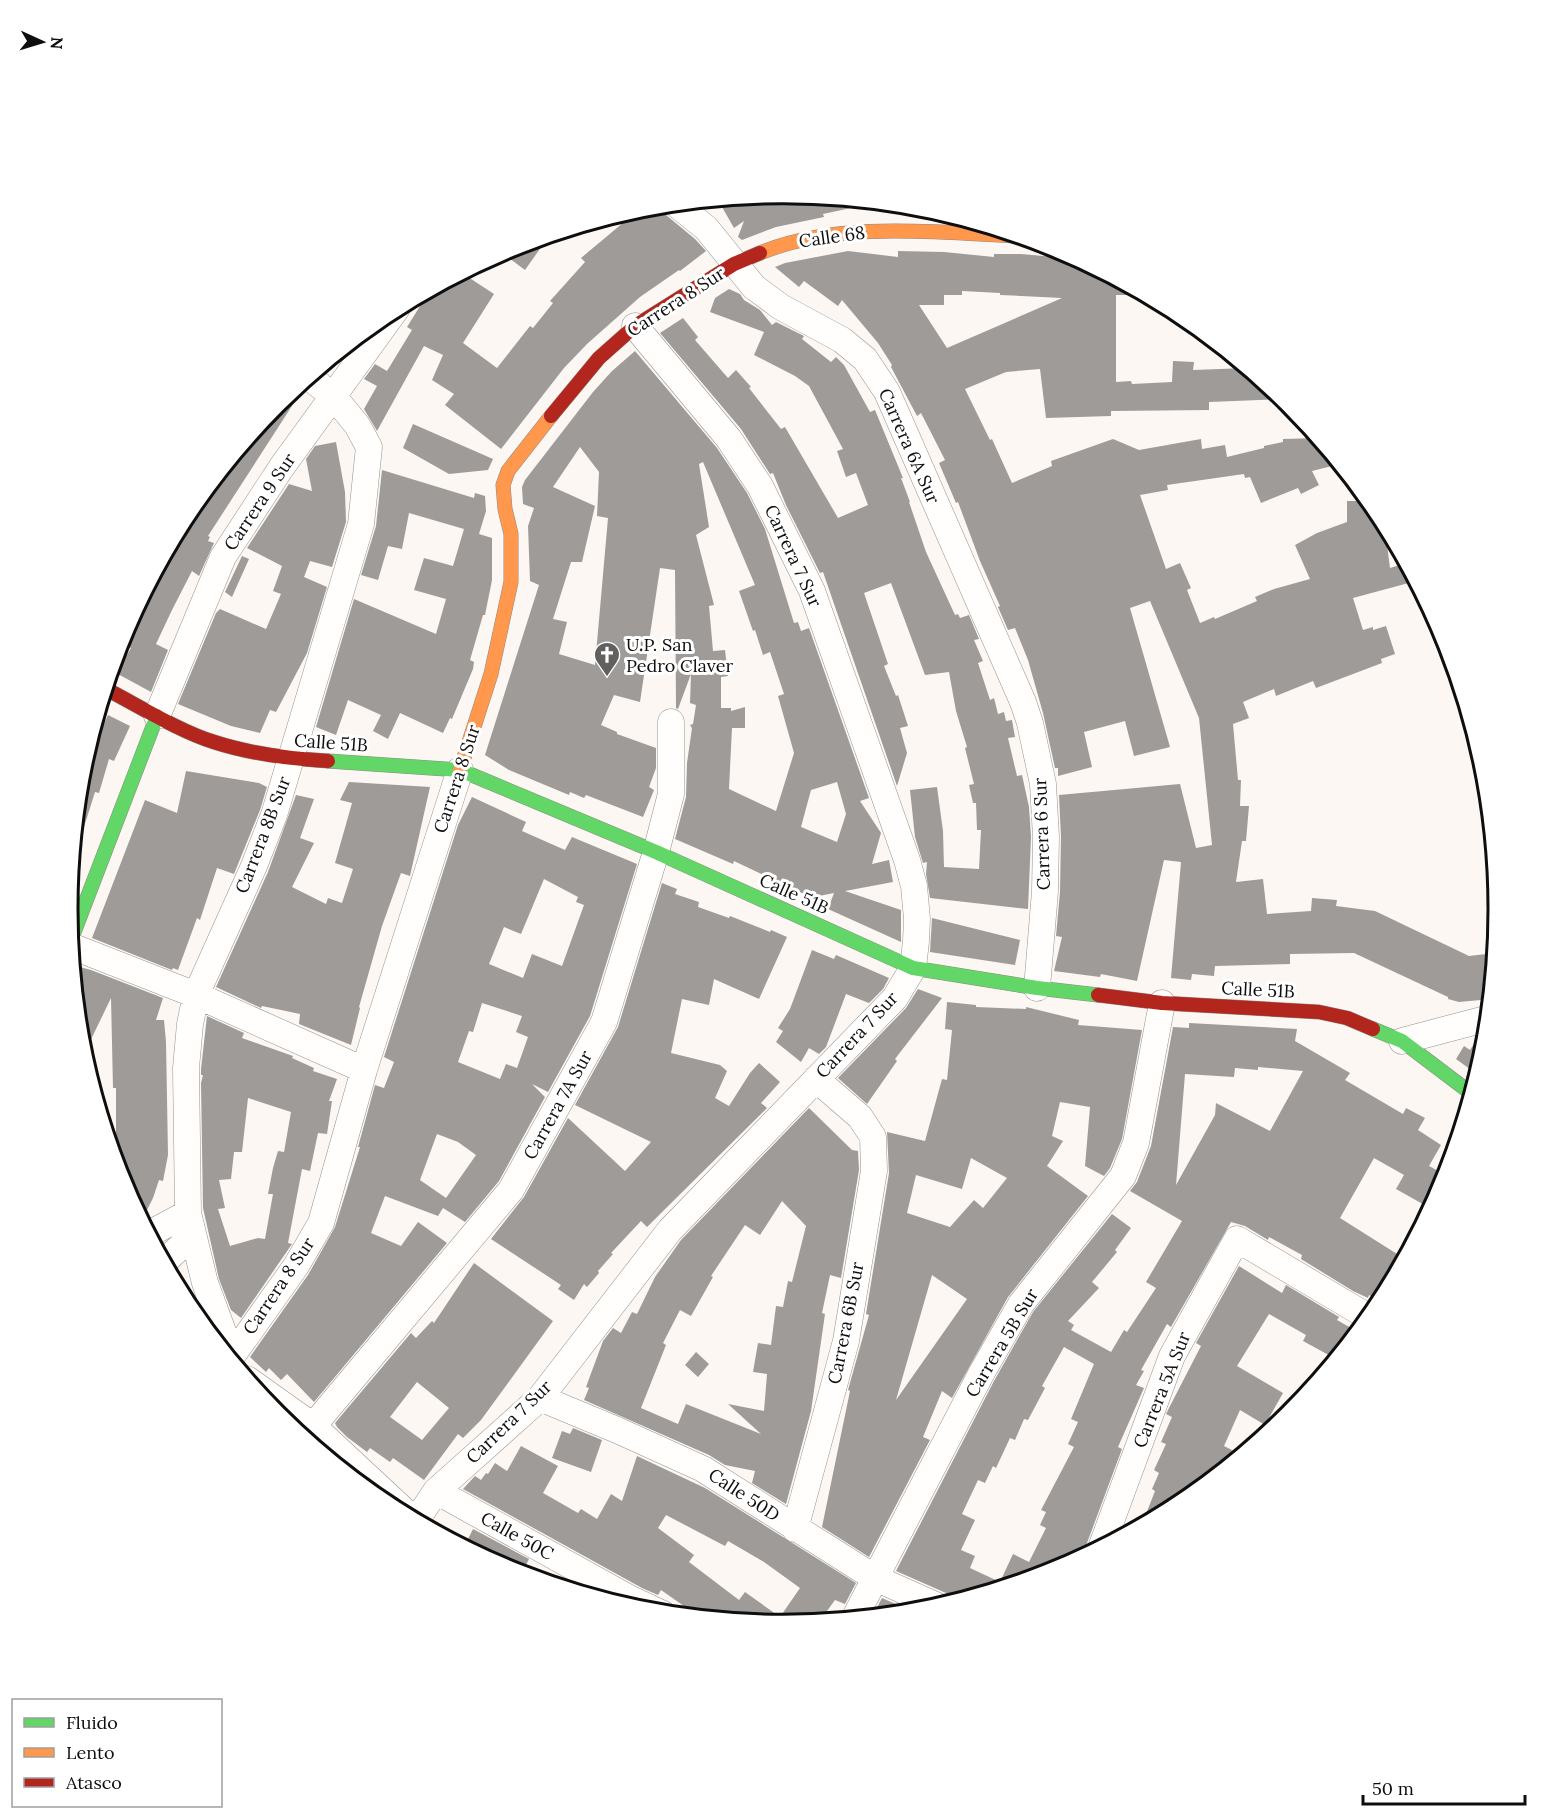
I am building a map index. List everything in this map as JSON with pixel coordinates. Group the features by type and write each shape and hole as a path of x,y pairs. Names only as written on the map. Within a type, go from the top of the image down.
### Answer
{"street":[{"path":"685,211 706,228 734,264"},
{"name":"Calle 68","path":"734,264 780,244 846,232 990,235"},
{"name":"Carrera 8 Sur","path":"235,1352 296,1266 321,1223 364,1070 491,674 511,582 511,534 505,509 503,485 508,471 599,358 635,326 734,264"},
{"name":"Carrera 6A Sur","path":"734,264 754,287 781,307 842,340 865,359 887,392 1000,652"},
{"name":"Carrera 7 Sur","path":"419,1513 436,1491 540,1398 670,1230 895,998 913,968 917,919 914,886 907,860 812,591 760,486 729,439 635,326"},
{"name":"Carrera 9 Sur","path":"157,716 223,557 281,468 381,331"},
{"name":"Carrera 8B Sur","path":"225,1340 205,1283 190,1224 186,1068 190,1024 196,995 254,866 274,815 361,524 369,447 357,425 334,397 315,382"},
{"name":"Carrera 6 Sur","path":"1000,652 1023,702 1043,784 1046,837 1045,891 1037,988"},
{"name":"Calle 51B","path":"112,692 214,742 292,759 460,770 656,852 913,968 1037,988 1162,1003 1319,1012 1347,1018 1402,1041 1466,1089"},
{"path":"78,918 157,716"},
{"name":"Carrera 7A Sur","path":"313,1426 511,1190 604,1022 656,852 671,794 671,722"},
{"path":"80,948 196,995 364,1070"},
{"name":"Carrera 5B Sur","path":"858,1611 981,1374 1021,1304 1123,1176 1137,1143 1162,1003"},
{"path":"1402,1041 1480,1020"},
{"name":"Carrera 6B Sur","path":"795,1528 846,1341 872,1182 873,1137 860,1117 816,1079"},
{"path":"157,1232 190,1224"},
{"path":"169,1255 190,1224"},
{"name":"Carrera 5A Sur","path":"1105,1537 1172,1356 1237,1239 1362,1313"},
{"name":"Calle 50D","path":"540,1398 703,1469 875,1578 925,1600"},
{"path":"279,1402 313,1426 376,1485"},
{"name":"Calle 50C","path":"436,1491 627,1597"}],"building":[{"path":"784,204 852,208 823,214 824,217 776,227 742,240 738,237 744,221 734,228 722,207"},
{"path":"666,214 706,251 640,297 587,344 564,368 501,449 445,405 454,394 432,380 443,355 424,346 377,431 364,409 377,386 364,379 375,364 387,371 412,330 407,327 420,306 469,278 494,294 463,343 497,368 530,326 533,328 553,303 550,301 585,262 581,258 623,223"},
{"path":"541,247 525,270 511,259"},
{"path":"848,251 898,257 898,251 944,252 994,257 994,254 1049,257 1096,277 1129,295 1116,295 1116,382 1131,381 1132,384 1172,382 1173,361 1194,362 1193,370 1236,368 1270,400 1209,402 1209,410 1111,411 1111,416 1046,418 1040,369 1006,372 965,389 1012,483 1052,466 1051,461 1113,439 1139,450 1201,439 1202,449 1225,445 1227,457 1283,442 1283,439 1308,438 1314,444 1332,466 1312,471 1319,485 1301,494 1298,488 1261,503 1250,477 1245,478 1244,474 1167,485 1168,490 1140,495 1166,569 1180,563 1191,588 1187,590 1200,623 1257,601 1255,597 1274,589 1310,579 1295,545 1317,533 1347,522 1347,501 1358,501 1387,546 1390,568 1399,565 1408,583 1353,598 1363,630 1386,626 1395,654 1381,659 1382,663 1316,688 1313,681 1276,696 1274,689 1243,702 1249,718 1233,724 1238,780 1241,780 1240,806 1249,806 1246,841 1242,841 1236,882 1263,879 1267,914 1311,911 1312,898 1337,900 1336,906 1375,911 1469,956 1487,954 1483,1000 1459,1002 1448,999 1354,953 1290,954 1290,964 1215,966 1214,976 1192,974 1191,980 1171,978 1181,862 1164,860 1137,981 1101,974 1100,977 1054,971 1062,937 1056,936 1060,892 1059,795 1180,784 1196,848 1212,845 1199,718 1150,601 1130,608 1170,747 1134,756 1125,721 1084,732 1092,767 1058,776 1058,768 1055,768 1028,660 1015,628 1008,630 998,607 1000,606 958,502 956,503 939,463 945,460 921,413 917,416 892,365 878,343 842,300 838,306 804,281 799,287 775,267","holes":["962,291 1000,293 1000,295 1062,298 947,348 919,305 944,305 944,295 962,295"]},
{"path":"729,289 740,294 744,300 760,310 772,325 776,322 804,336 802,339 831,362 836,357 844,365 870,412 875,410 903,478 901,478 926,552 955,615 958,614 960,618 969,615 979,639 974,640 983,661 978,663 990,700 994,698 998,714 1004,712 1006,721 1012,720 1015,737 1008,738 1017,776 1022,775 1029,807 1031,837 1028,909 930,898 926,874 927,862 923,863 915,837 910,790 937,787 943,831 944,867 979,869 981,830 977,830 976,803 973,803 969,785 974,784 949,672 925,675 891,583 864,593 888,664 884,666 896,696 898,695 908,726 900,728 907,753 897,786 823,572 820,573 786,505 773,473 770,474 741,429 660,333 683,318 698,337 695,340 728,378 736,370 781,429 785,427 838,518 868,505 856,473 846,477 837,451 843,449 809,386 795,376 754,355 764,332 710,312 715,298"},
{"path":"635,351 717,448 747,493 765,529 794,623 798,622 801,631 809,628 869,798 860,801 881,833 872,864 889,860 893,882 845,891 901,910 901,942 828,909 834,893 819,896 807,891 806,895 734,861 733,864 675,839 686,797 687,763 692,728 690,725 693,724 696,705 690,703 691,674 678,709 676,708 675,570 660,568 640,702 614,695 601,725 617,734 656,748 656,768 649,787 654,790 643,817 586,795 584,798 570,792 569,795 509,770 485,755 539,585 530,581 528,526 534,508 523,504 522,487 593,392","holes":["580,447 599,472 597,516 608,518 595,665 559,654 567,622 553,619 571,562 582,562 595,506 553,487","703,462 755,585 739,591 763,655 770,652 784,694 778,696 794,753 776,811 729,789 732,728 745,728 745,707 731,711 731,708 721,708 721,677 728,676 725,650 713,651 709,606 714,605 696,535 709,527 699,464","837,782 846,814 837,842 801,827 811,790"]},
{"path":"295,401 208,536 210,537 208,541 214,543 199,576 192,571 156,644 168,650 151,692 118,674 131,648 129,647 151,597 197,518 253,444"},
{"path":"413,424 493,459 488,470 449,474 403,448"},
{"path":"336,442 345,492 346,522 332,567 310,561 304,577 327,587 307,653 276,712 270,710 260,733 231,726 178,704 216,613 220,609 266,629 281,594 273,591 282,566 247,548 289,484 312,491 306,459 315,446"},
{"path":"382,470 474,498 475,493 485,496 486,511 479,534 492,538 492,580 485,615 483,615 470,660 474,662 473,669 452,719 450,718 443,733 400,713 388,739 373,731 381,715 348,700 336,735 316,727 354,599 436,634 446,599 414,590 424,558 453,566 464,529 409,513 402,549 388,546 378,580 361,575 376,526"},
{"path":"242,556 249,559 232,597 225,592"},
{"path":"108,715 130,726 114,761 109,759 99,793 95,792 83,827 92,772 101,729"},
{"path":"186,771 259,783 267,787 234,874 217,868 200,920 197,918 178,970 173,968 172,970 92,938 145,800 177,813"},
{"path":"349,782 430,787 410,876 401,873 382,926 359,1007 351,1045 299,1024 300,1014 262,1006 261,1008 216,987 268,872 296,795 314,799 300,838 314,843 292,887 326,904 328,898 342,903 353,869 335,863 352,803 340,800"},
{"path":"472,797 526,822 522,831 565,850 572,837 637,864 590,1016 548,1092 532,1084 545,1097 499,1181 465,1222 443,1208 438,1216 385,1196 371,1233 401,1246 418,1222 447,1243 314,1402 287,1374 281,1380 269,1368 266,1372 250,1357 308,1275 335,1227 360,1147 358,1147 375,1085 384,1088 394,1062 384,1057 458,825","holes":["544,879 578,897 576,902 584,905 562,966 532,954 523,978 489,964 504,927 521,934","482,1003 522,1016 516,1032 528,1037 517,1068 506,1064 500,1079 458,1062 469,1031 473,1032","437,1134 458,1142 476,1155 446,1198 420,1180"]},
{"path":"662,883 677,889 675,894 699,902 698,907 787,937 759,999 714,979 709,1005 682,999 671,1053 720,1065 727,1071 715,1098 729,1106 759,1063 780,1082 761,1103 767,1108 647,1227 641,1221 611,1253 613,1254 587,1287 584,1284 574,1300 558,1289 561,1285 491,1239 524,1197 568,1118 625,1171 651,1142 575,1105 618,1027"},
{"path":"932,918 1020,940 1015,965 930,952"},
{"path":"812,950 834,959 836,955 889,978 883,989 869,1003 846,994 826,1047 819,1054 809,1048 801,1062 776,1042 783,1031 778,1028 790,1009"},
{"path":"81,967 163,998 156,1020 164,1020 166,1042 168,1155 163,1181 159,1180 146,1211 115,1135 116,1088 113,1088 111,998 91,1040"},
{"path":"918,989 942,998 895,1059 897,1061 867,1104 838,1078 906,1008"},
{"path":"947,1002 976,1005 976,1007 1026,1009 1026,1007 1079,1020 1078,1025 1142,1030 1122,1139 1110,1168 1104,1176 1085,1166 1090,1107 1060,1102 1052,1136 1063,1141 1047,1166 1088,1196 1008,1297 952,1398 942,1391 923,1437 930,1440 869,1557 822,1527 850,1391 848,1390 869,1315 866,1314 889,1173 887,1132 925,1141 942,1079 947,1080 952,1030 945,1029","holes":["971,1158 1007,1178 983,1208 974,1200 950,1227 907,1213 916,1175 962,1189","932,1275 967,1299 896,1400"]},
{"path":"207,1016 244,1033 242,1038 293,1056 292,1058 314,1068 313,1071 337,1079 329,1101 332,1101 327,1134 318,1133 310,1171 302,1169 288,1243 292,1244 241,1318 231,1310 219,1279 203,1208 201,1083 203,1075 201,1075","holes":["248,1098 291,1112 284,1152 278,1151 273,1168 268,1194 273,1194 265,1239 258,1238 230,1246 218,1209 225,1208 219,1180 231,1179 234,1152 242,1152"]},
{"path":"1189,1023 1297,1029 1295,1041 1350,1073 1345,1080 1403,1114 1406,1108 1425,1118 1418,1130 1441,1145 1429,1166 1438,1171 1435,1179 1424,1205 1396,1189 1404,1175 1374,1158 1340,1218 1398,1255 1373,1297 1369,1295 1368,1298 1301,1259 1302,1255 1269,1237 1268,1240 1245,1226 1231,1222 1171,1327 1167,1324 1141,1370 1144,1371 1136,1385 1144,1388 1118,1447 1122,1449 1086,1546 1001,1581 1013,1554 1029,1562 1046,1528 1040,1525 1046,1512 1041,1510 1074,1447 1068,1444 1078,1422 1071,1419 1094,1364 1064,1347 1042,1386 1045,1388 1028,1420 1024,1419 1015,1440 1010,1438 996,1468 993,1466 985,1483 978,1480 962,1514 975,1520 961,1550 975,1556 970,1568 999,1581 948,1595 896,1571 994,1381 1033,1312 1112,1214 1131,1228 1115,1250 1117,1252 1092,1282 1099,1288 1068,1321 1074,1325 1071,1330 1111,1352 1124,1330 1127,1332 1156,1288 1146,1282 1182,1221 1130,1191 1137,1182 1151,1146 1173,1027 1189,1028","holes":["1258,1067 1303,1071 1270,1131 1216,1103 1215,1115 1176,1185 1185,1074 1234,1077 1235,1068 1258,1070"]},
{"path":"1476,1040 1470,1069 1456,1059 1464,1046 1470,1050"},
{"path":"809,1108 852,1150 858,1151 859,1170 841,1278 830,1275 822,1313 825,1314 811,1411 786,1504 752,1483 755,1471 725,1465 709,1455 584,1400 589,1388 586,1387 603,1341 613,1328 621,1333 632,1312 637,1314 655,1277 681,1240","holes":["782,1201 806,1226 792,1282 788,1281 783,1307 776,1306 771,1345 758,1343 753,1372 767,1374 764,1411 728,1404 761,1434 686,1404 678,1424 641,1408 666,1345 663,1343 680,1310 691,1316 713,1277 711,1276 745,1225 760,1235"]},
{"path":"474,1263 553,1321 481,1420 463,1438 458,1434 424,1480 393,1458 390,1462 370,1448 367,1452 347,1437 335,1423 411,1333 416,1338 432,1321 434,1323","holes":["417,1382 449,1408 422,1440 390,1417"]},
{"path":"1239,1266 1282,1293 1286,1285 1339,1317 1337,1320 1351,1328 1330,1356 1303,1341 1306,1335 1269,1314 1237,1366 1283,1393 1266,1424 1240,1410 1224,1446 1232,1450 1230,1456 1175,1496 1146,1514 1155,1491 1152,1489 1159,1473 1154,1470 1166,1444 1161,1442 1172,1417 1166,1414 1201,1346 1196,1343"},
{"path":"696,1352 709,1364 698,1377 685,1365"},
{"path":"573,1428 602,1440 591,1472 552,1458 562,1431 570,1434"},
{"path":"521,1446 558,1466 543,1493 578,1513 581,1509 597,1519 611,1494 622,1501 637,1456 705,1488 856,1583 845,1604 835,1600 825,1613 781,1615 800,1588 764,1562 728,1541 725,1546 666,1515 658,1528 694,1555 689,1562 739,1600 745,1592 777,1615 687,1608 661,1590 658,1595 642,1588 463,1489 475,1476 481,1480 495,1463 507,1471"},
{"path":"473,1529 529,1559 526,1566 467,1540"},
{"path":"882,1598 898,1605 876,1609"}],"traffic: fast":[{"path":"78,921 157,716"},
{"path":"328,761 460,770 656,852 913,968 1037,988 1098,995"},
{"path":"1373,1029 1402,1041 1466,1089"}],"traffic: slow":[{"path":"760,253 821,236 854,233 920,231 988,235"},
{"path":"460,770 491,674 511,582 511,534 505,509 503,485 508,471 551,416"}],"traffic: jam":[{"path":"551,416 599,358 635,326 734,264 760,253"},
{"path":"112,692 173,725 214,742 271,755 328,761"},
{"path":"1098,995 1162,1003 1319,1012 1347,1018 1373,1029"}],"place":[{"name":"U.P. San Pedro Claver","path":"607,678"}]}
